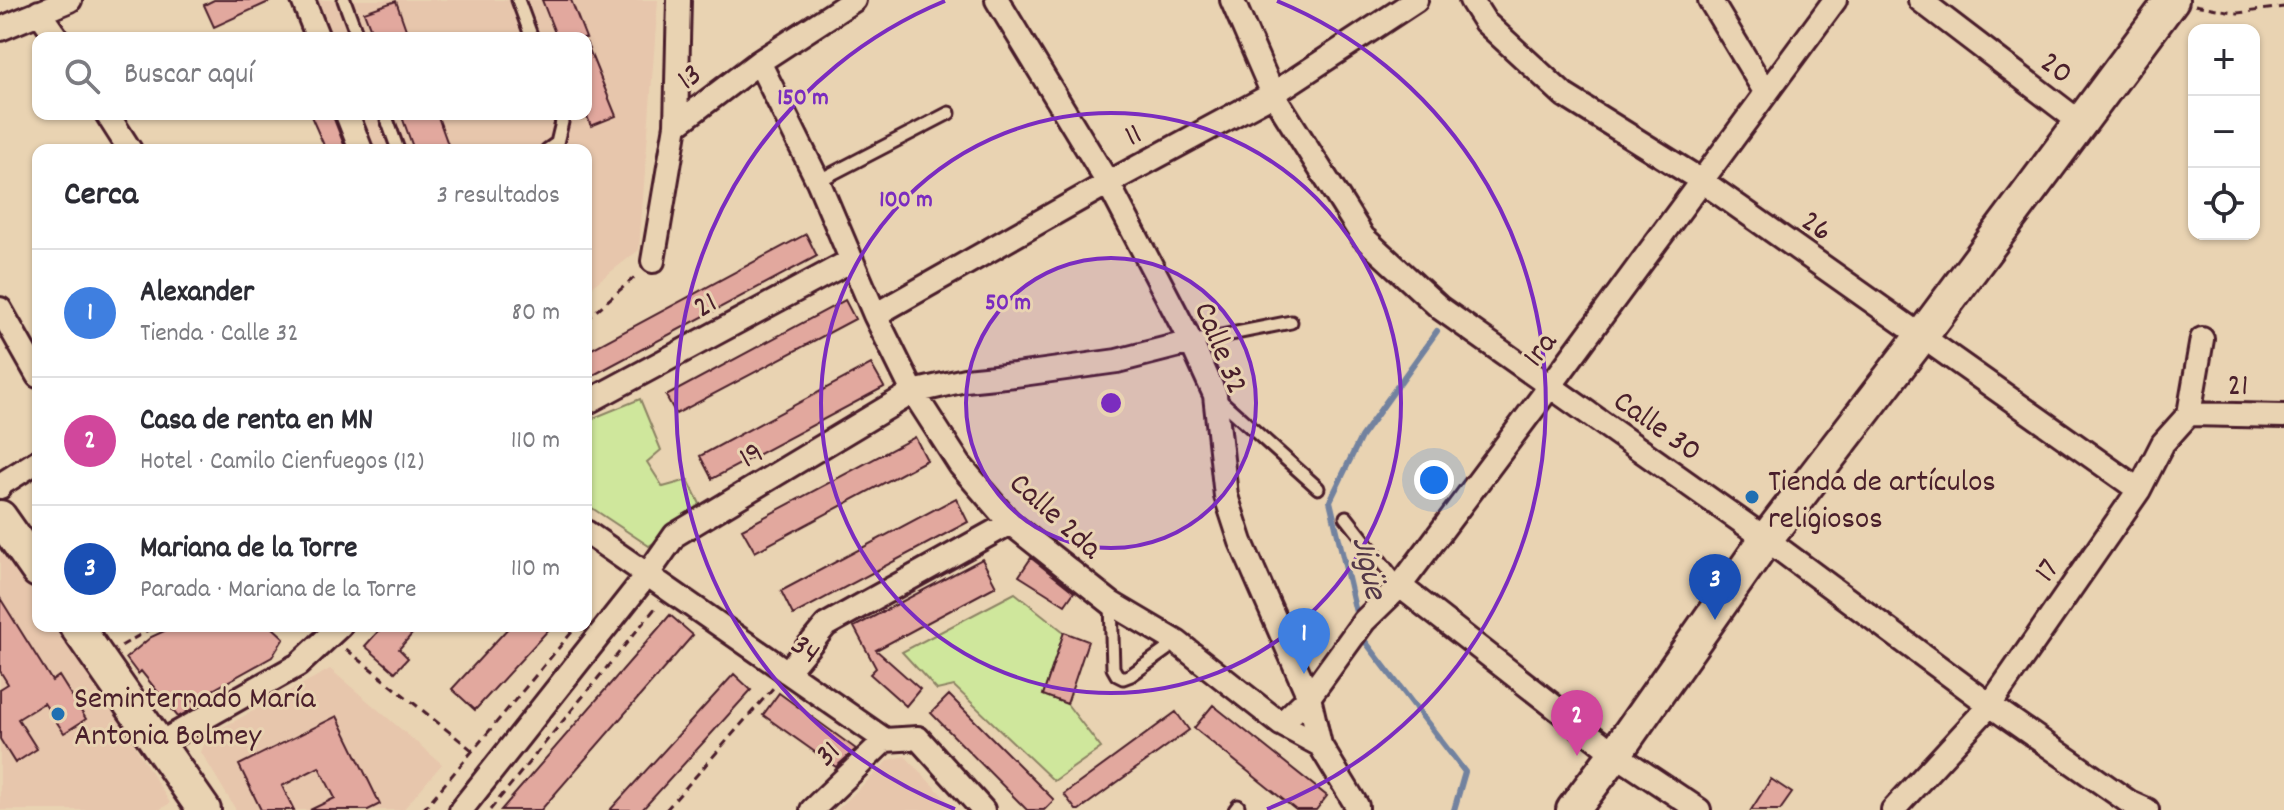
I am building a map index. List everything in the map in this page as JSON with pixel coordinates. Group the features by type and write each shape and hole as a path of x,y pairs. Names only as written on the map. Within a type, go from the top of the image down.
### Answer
{"street":[{"path":"0,29 70,0"},
{"path":"303,0 316,32"},
{"path":"676,125 679,0"},
{"name":"13","path":"653,261 676,125 759,62 854,0"},
{"name":"Calle 32","path":"997,0 1108,183 1191,342 1215,395 1226,496 1241,542 1309,697 1320,745"},
{"name":"Calle 30","path":"1232,0 1273,94 1363,237 1440,308 1766,539 2132,807"},
{"name":"11","path":"875,315 1273,94 1416,0"},
{"name":"26","path":"1471,0 1485,22 1564,95 1702,181 2139,490"},
{"path":"1710,0 1766,93"},
{"name":"1ra","path":"1281,724 1309,697 1358,628 1400,586 1835,0"},
{"name":"20","path":"1920,0 2081,123"},
{"path":"1573,810 1766,539 2172,0"},
{"path":"39,12 53,32"},
{"path":"759,62 818,181"},
{"path":"111,120 126,144"},
{"path":"349,120 359,144"},
{"name":"Calle 2da","path":"818,181 875,315 913,392 960,465 1010,523 1111,603 1177,642 1281,724 1320,745"},
{"name":"21","path":"592,400 852,260"},
{"path":"0,309 32,365"},
{"path":"2189,414 2202,339"},
{"name":"19","path":"461,810 647,575 675,535 913,392 965,380 1117,361 1191,342"},
{"name":"21","path":"2189,414 2284,416"},
{"name":"17","path":"1893,810 1990,705 2139,490 2163,443 2189,414"},
{"path":"0,487 32,465"},
{"path":"787,672 826,625 1010,523"},
{"path":"5,527 32,563"},
{"name":"34","path":"592,536 885,740 918,738 983,810"},
{"path":"1400,586 1615,754 1699,810"},
{"path":"80,632 203,810"},
{"path":"158,744 298,665 335,632"},
{"name":"31","path":"812,810 885,740"},
{"path":"1320,745 1357,808"}],"lane":[{"path":"344,0 356,32"},
{"path":"518,0 530,32"},
{"path":"818,181 949,113"},
{"path":"387,120 396,144"},
{"path":"556,144 561,120"},
{"path":"1191,342 1291,322"},
{"path":"1215,395 1318,488"},
{"path":"1346,517 1400,586"},
{"path":"1111,603 1113,668 1117,675 1123,678 1131,675 1177,642"}],"path":[{"path":"2172,0 2238,13 2284,7"},
{"path":"592,315 653,261"},
{"path":"490,810 669,591"},
{"path":"99,659 145,632"},
{"path":"337,632 494,768"},
{"path":"423,810 572,632"},
{"path":"666,810 787,672"}],"shaded area":[{"path":"318,0 658,0 639,250 592,286 592,144 369,144 361,120 592,120 592,32 330,32"},
{"name":"Seminternado María Antonia Bolmey","path":"0,554 24,565 32,578 32,632 65,632 170,803 159,810 0,810"},
{"path":"330,669 442,764 403,810 236,810 201,752 207,736"},
{"path":"905,756 956,810 837,810 889,760"}],"green space":[{"path":"640,399 661,450 647,462 663,487 688,480 703,510 649,546 592,508 592,419"},
{"path":"1015,593 1064,632 1043,695 1067,704 1101,748 1054,781 954,686 937,690 902,652"}],"building":[{"path":"214,0 273,0 214,27 204,5"},
{"path":"542,0 571,0 584,32 555,32"},
{"path":"396,1 407,32 372,32 364,12"},
{"path":"592,57 616,116 591,126 588,120 592,120"},
{"path":"313,120 334,120 344,144 323,144"},
{"path":"403,120 439,120 448,144 412,144"},
{"path":"806,234 817,256 592,376 592,349"},
{"path":"845,300 855,319 676,414 666,396"},
{"path":"871,364 884,387 712,479 700,456"},
{"path":"915,437 927,460 755,552 742,529"},
{"path":"956,498 968,522 793,615 781,591"},
{"path":"1031,558 1074,592 1065,605 1019,576"},
{"path":"982,559 996,586 876,650 920,689 906,706 870,674 876,668 854,627"},
{"path":"0,598 52,681 59,676 86,719 64,733 44,703 18,719 37,749 15,763 0,739 0,689 8,684 0,671"},
{"path":"670,615 693,635 541,810 501,810"},
{"path":"162,632 278,632 284,638 272,657 193,701 197,706 178,717 141,671 138,674 126,658"},
{"path":"378,632 414,632 399,649 408,658 395,672 365,646"},
{"path":"504,632 546,632 475,710 452,689"},
{"path":"1064,632 1088,641 1067,704 1043,695"},
{"path":"734,674 751,690 642,810 610,810"},
{"path":"779,693 856,749 836,767 763,715"},
{"path":"949,695 1054,800 1044,810 1027,810 931,713"},
{"path":"1213,705 1327,796 1316,810 1296,810 1194,728"},
{"path":"1176,712 1189,730 1076,810 1064,794"},
{"path":"337,716 380,804 368,810 310,810 335,798 319,767 282,786 294,810 261,810 239,765"},
{"path":"1771,779 1792,793 1780,810 1751,810"}],"waterway":[{"name":"Jigüe","path":"1358,621 1330,501 1361,437 1437,331"},
{"name":"Jigüe","path":"1361,636 1465,772 1454,810"}],"place":[{"name":"Tienda de artículos religiosos","path":"1752,497"},
{"name":"Mariana de la Torre","path":"1715,620"},
{"name":"Alexander","path":"1304,674"},
{"name":"Seminternado María Antonia Bolmey","path":"58,714"},
{"name":"Casa de renta en MN","path":"1577,756"}]}
